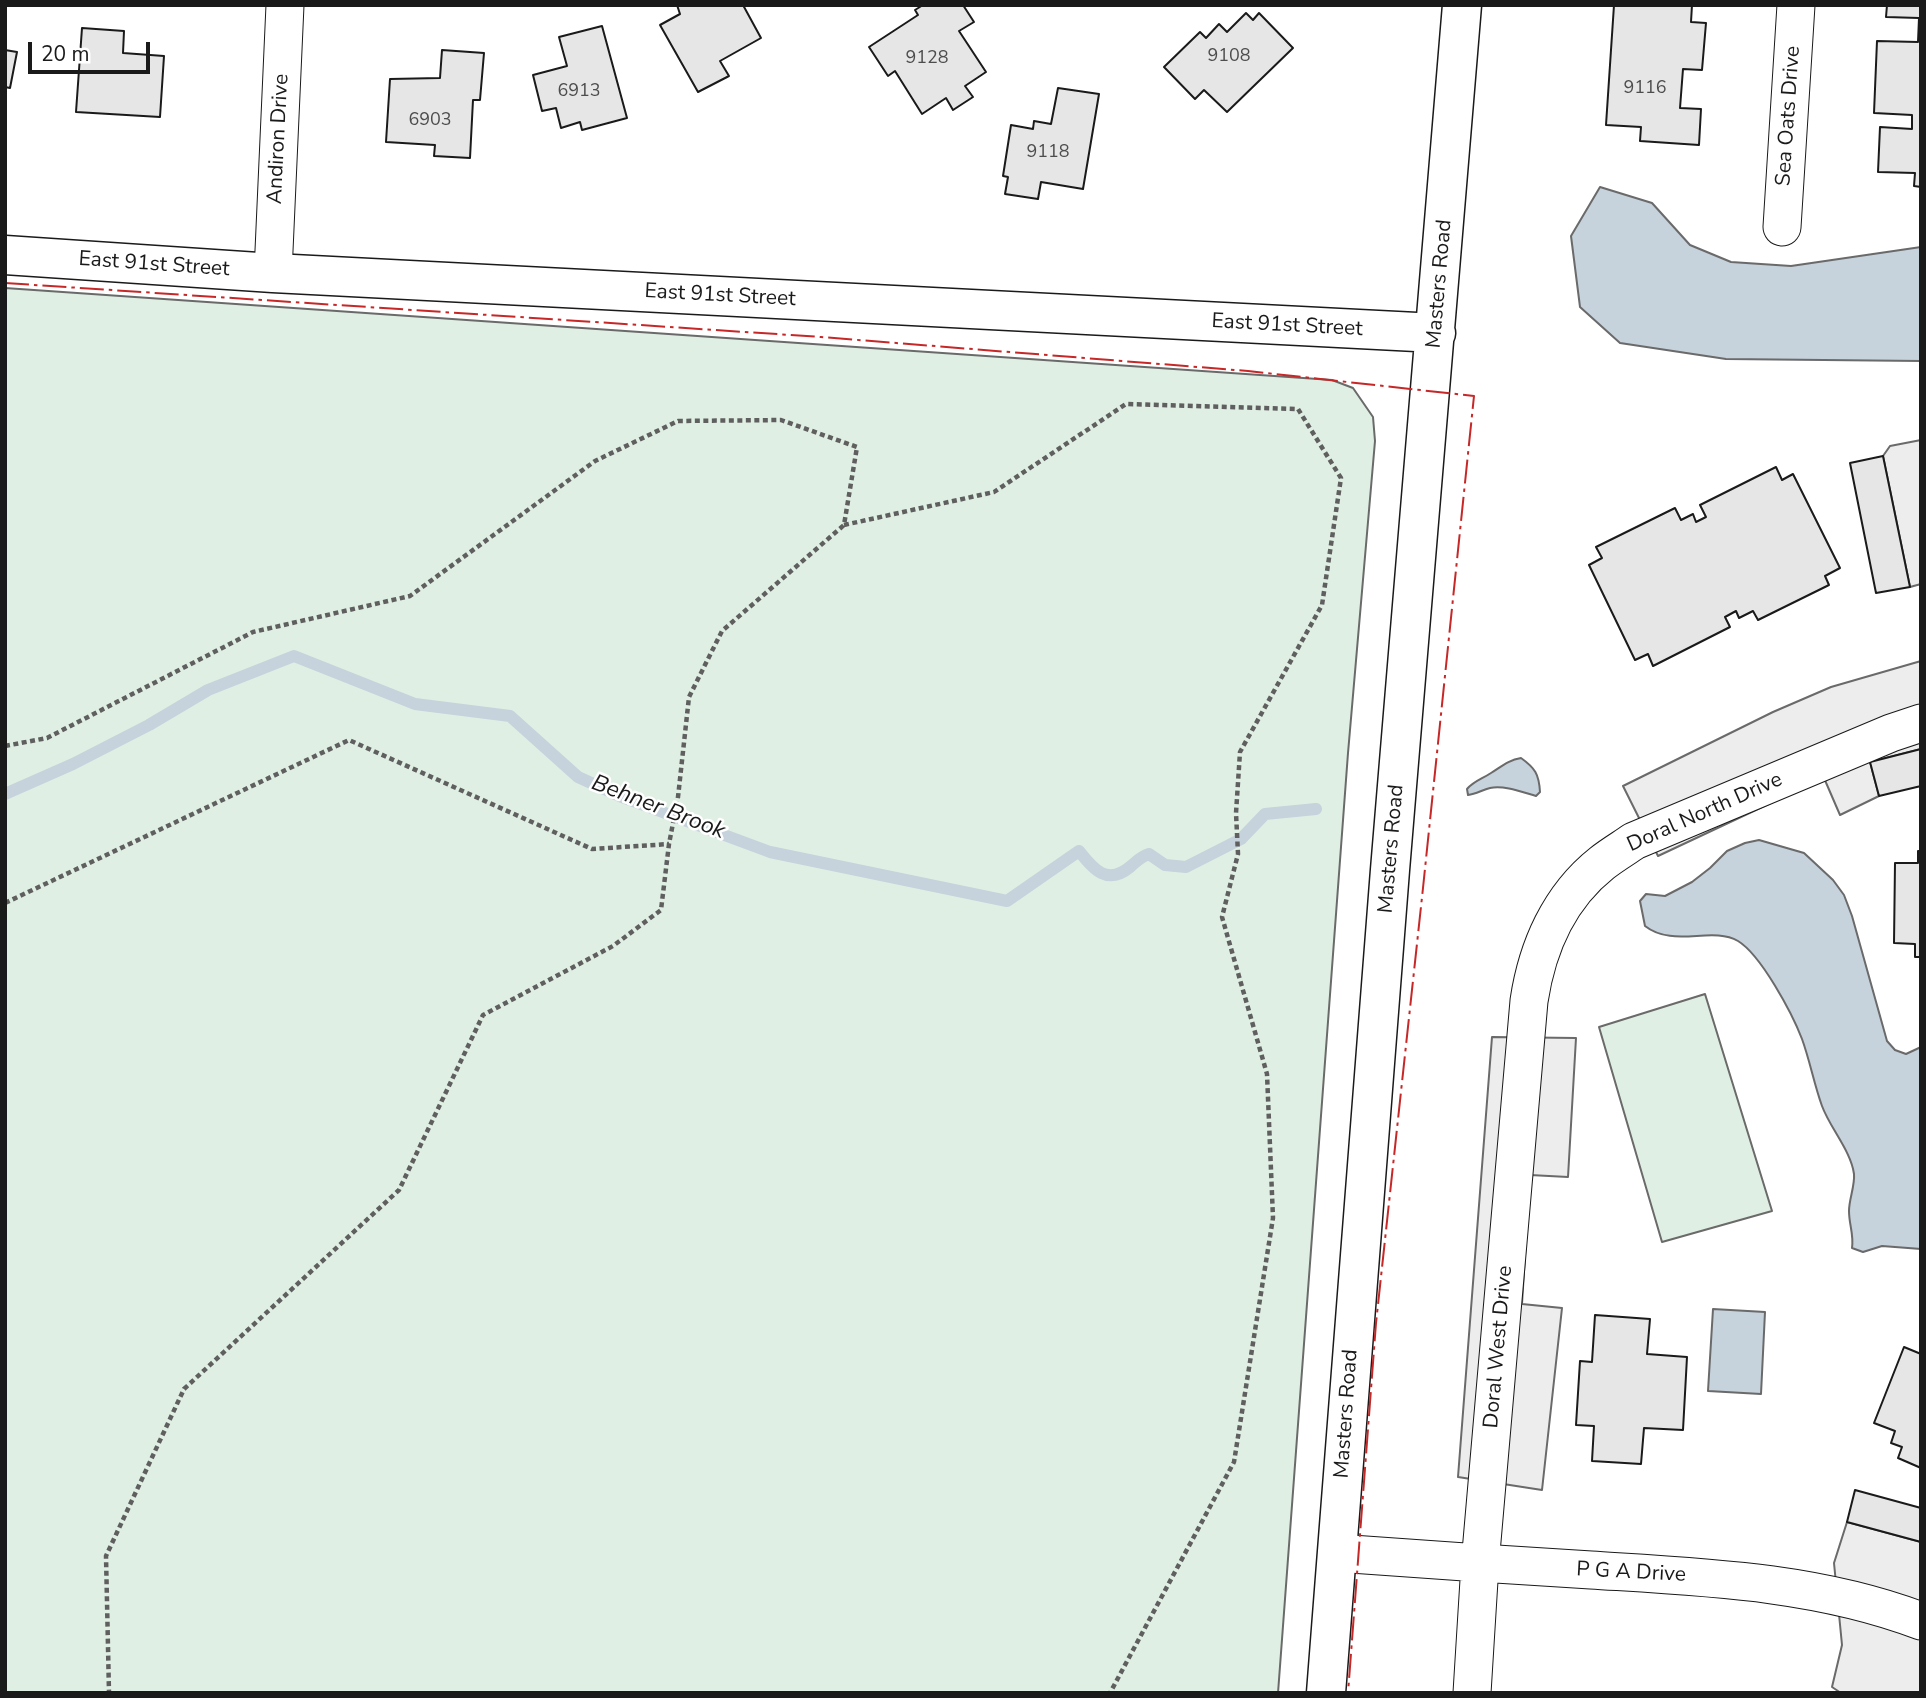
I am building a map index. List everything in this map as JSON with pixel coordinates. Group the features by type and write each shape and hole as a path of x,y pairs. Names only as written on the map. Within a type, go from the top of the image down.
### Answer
{"street":[{"name":"Andiron Drive","path":"273,273 285,5"},
{"name":"Masters Road","path":"1326,1693 1387,898 1462,5"},
{"name":"Sea Oats Drive","path":"1782,227 1796,5"},
{"name":"East 91st Street","path":"5,255 273,273 1436,333"},
{"name":"Doral North Drive","path":"1529,1001 1537,962 1552,923 1574,891 1602,863 1634,841 1891,733 1921,723"},
{"name":"Doral West Drive","path":"1472,1693 1480,1564 1529,1001"},
{"name":"P G A Drive","path":"1337,1553 1763,1583 1833,1595 1921,1621"}],"path":[{"path":"109,1693 106,1556 184,1389 399,1190 484,1015 612,946 661,910 678,797 689,697 722,631 844,525 994,492 1126,404 1298,409 1340,478 1322,605 1240,752 1236,813 1238,854 1222,917 1268,1074 1273,1218 1234,1462 1110,1693"},
{"path":"5,746 47,738 253,632 410,596 595,461 678,421 781,420 857,447 844,525"},
{"path":"5,903 349,740 592,849 669,844"}],"green space":[{"path":"5,288 1332,380 1353,388 1373,417 1375,441 1348,753 1278,1693 5,1693"},
{"path":"1705,994 1772,1211 1662,1242 1599,1027"}],"shaded area":[{"path":"1600,187 1652,203 1690,245 1731,262 1791,266 1921,247 1921,361 1726,359 1620,343 1580,307 1571,236"},
{"path":"1921,440 1921,584 1910,587 1883,456 1890,446"},
{"path":"1921,661 1921,749 1870,762 1879,796 1840,815 1824,778 1658,856 1623,786 1773,712 1831,687"},
{"path":"1521,758 1533,768 1539,780 1540,792 1536,796 1501,787 1468,795 1467,789 1472,784 1508,762"},
{"path":"1759,840 1804,853 1833,880 1844,895 1852,916 1887,1041 1895,1050 1906,1054 1921,1047 1921,1249 1882,1246 1863,1252 1852,1248 1849,1211 1854,1179 1852,1165 1822,1106 1797,1028 1775,986 1747,948 1728,937 1668,936 1645,926 1640,901 1646,894 1665,896 1692,882 1727,851"},
{"path":"1492,1037 1576,1038 1568,1177 1530,1175 1522,1304 1562,1308 1542,1490 1458,1477"},
{"path":"1713,1309 1765,1312 1761,1394 1708,1391"},
{"path":"1847,1522 1921,1542 1921,1693 1841,1693 1832,1687 1842,1645 1834,1563"}],"building":[{"path":"677,5 743,5 761,38 720,61 729,76 698,92 660,25 680,14"},
{"path":"923,5 963,5 974,22 959,31 986,72 965,86 973,97 953,110 946,98 922,114 895,71 888,76 869,47 918,15 915,10"},
{"path":"1614,5 1692,5 1691,22 1706,23 1702,70 1683,69 1680,108 1701,109 1699,145 1640,141 1641,127 1606,125"},
{"path":"1887,5 1921,5 1921,187 1914,186 1915,173 1878,172 1880,127 1912,129 1912,115 1874,113 1877,41 1918,42 1919,18 1886,17"},
{"path":"1246,13 1253,20 1259,13 1293,48 1227,112 1204,90 1195,99 1164,67 1200,32 1206,38 1219,24 1227,32"},
{"path":"602,26 627,118 582,130 580,122 561,128 556,108 542,111 533,75 567,66 559,37"},
{"path":"82,28 124,31 123,53 164,56 160,117 76,112"},
{"path":"5,50 17,52 10,88 5,87"},
{"path":"442,50 484,53 480,100 473,100 470,158 434,156 435,145 386,142 390,79 440,78"},
{"path":"1058,88 1099,94 1083,189 1041,182 1038,199 1005,194 1008,177 1003,176 1011,125 1033,129 1034,121 1051,124"},
{"path":"1883,456 1910,587 1876,593 1850,463"},
{"path":"1776,467 1782,480 1793,474 1840,568 1825,576 1829,585 1758,620 1753,611 1739,618 1736,611 1725,617 1730,627 1653,666 1648,654 1635,660 1589,565 1602,558 1596,547 1675,508 1681,520 1693,514 1696,522 1706,517 1700,505"},
{"path":"1921,749 1921,786 1879,796 1870,762"},
{"path":"1918,851 1921,851 1921,957 1915,957 1915,944 1894,943 1895,863 1918,863"},
{"path":"1595,1315 1650,1319 1647,1354 1687,1357 1683,1430 1644,1428 1641,1464 1592,1461 1594,1426 1576,1425 1580,1361 1592,1362"},
{"path":"1904,1347 1921,1354 1921,1468 1898,1458 1902,1447 1891,1443 1895,1431 1874,1423"},
{"path":"1855,1490 1921,1508 1921,1542 1847,1522"}],"waterway":[{"name":"Behner Brook","path":"5,794 73,764 149,725 208,690 294,656 415,704 510,716 578,777 622,797 770,852 1007,901 1079,851 1095,869 1107,875 1122,873 1149,854 1165,865 1186,867 1241,839 1265,814 1316,809"}],"power":[{"path":"5,283 821,337 1248,371 1474,396 1376,1323 1348,1693"}]}
